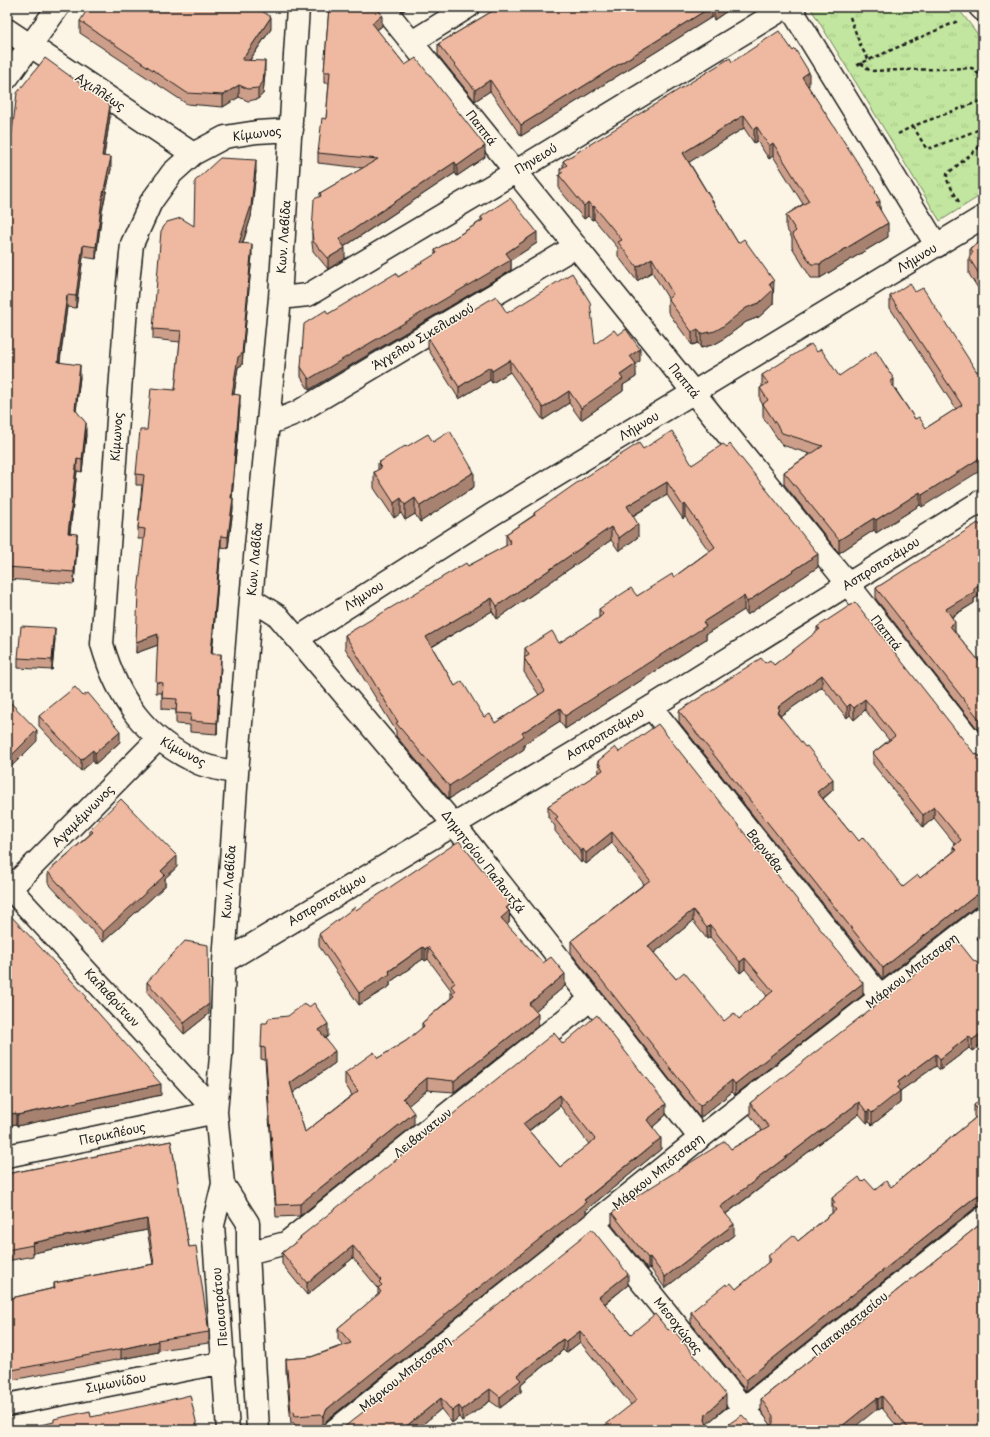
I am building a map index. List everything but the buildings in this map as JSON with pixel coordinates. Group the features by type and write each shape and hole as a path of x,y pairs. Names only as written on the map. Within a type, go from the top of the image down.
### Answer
{"street":[{"path":"7,78 58,7"},
{"name":"Κων. Λαβίδα","path":"223,1184 216,1112 221,1056 224,962 251,599 280,298 292,130 298,7"},
{"name":"Παππά","path":"383,7 848,584 983,756"},
{"path":"412,42 468,7"},
{"name":"Πηνειού","path":"280,298 308,295 515,172 786,7"},
{"path":"790,7 937,246"},
{"path":"980,7 983,10"},
{"name":"Αχιλλέως","path":"7,30 193,154"},
{"name":"Κίμωνος","path":"237,773 200,764 158,739 127,703 110,672 102,644 126,301 132,244 151,202 172,173 193,154 225,138 257,132 292,130"},
{"name":"Λήμνου","path":"298,638 493,514 977,221"},
{"name":"Άγγελου Σικελιανού","path":"268,424 298,412 576,246"},
{"name":"Ασπροποτάμου","path":"224,962 651,707 983,500"},
{"name":"Δημητρίου Παλαντζά","path":"251,599 278,616 298,638 453,824 700,1138"},
{"name":"Βαρνάβα","path":"651,707 880,996"},
{"name":"Αγαμέμνωνος","path":"8,888 158,739"},
{"name":"Καλαβρύτων","path":"8,888 216,1112"},
{"name":"Μάρκου Μπότσαρη","path":"335,1430 700,1138 983,917"},
{"path":"960,935 983,964"},
{"name":"Λειβανατων","path":"248,1253 286,1242 590,999"},
{"name":"Περικλέους","path":"7,1156 216,1112"},
{"path":"223,1184 248,1223 248,1253 258,1430"},
{"name":"Πεισιστράτου","path":"223,1184 213,1225 228,1430"},
{"name":"Παπαναστασίου","path":"717,1430 983,1218"},
{"name":"Μεσοχώρας","path":"594,1222 761,1430"},
{"name":"Σιμωνίδου","path":"7,1405 224,1362"}],"path":[{"path":"850,17 861,47 869,60"},
{"path":"833,76 954,24 960,20"},
{"path":"861,64 870,71 972,68 983,78"},
{"path":"876,146 913,126 983,100"},
{"path":"913,126 922,144 926,148 931,148 983,128"},
{"path":"977,221 947,180 946,174 983,144"}],"green space":[{"path":"810,7 957,7 983,41 983,194 940,221"}]}
